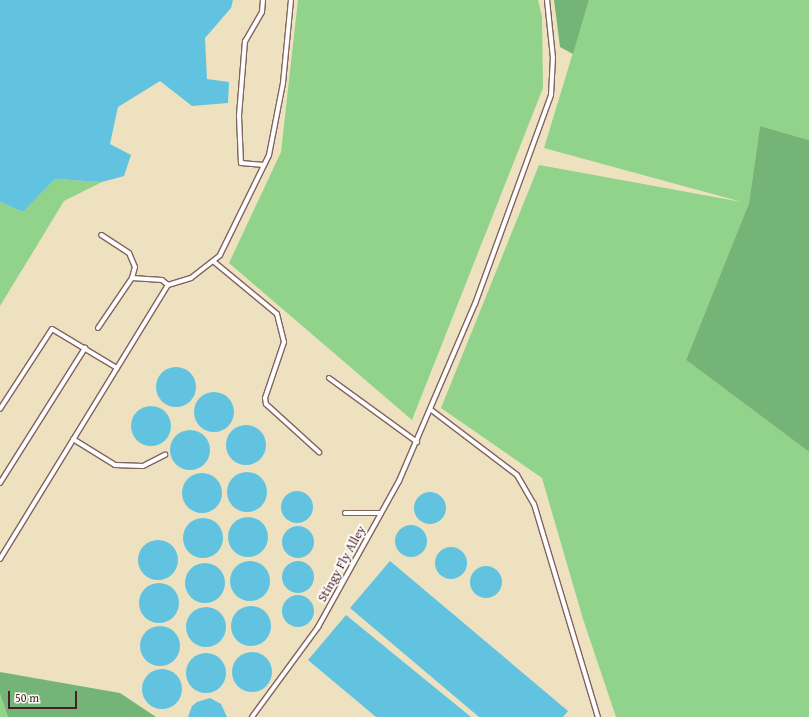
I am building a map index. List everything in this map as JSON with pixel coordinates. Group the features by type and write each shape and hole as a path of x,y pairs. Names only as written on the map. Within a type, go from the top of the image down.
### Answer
{"lane":[{"path":"263,0 262,12 245,41 239,116 241,163 264,165"},
{"path":"0,559 168,285 191,278 220,255 269,155 283,83 292,0"},
{"name":"Stingy Fly Alley","path":"252,717 318,627 381,513 417,442 475,304 551,95 553,58 547,0"},
{"path":"98,328 132,278 134,259 129,253 101,235"},
{"path":"213,261 277,314 284,342 265,398 266,404 319,452"},
{"path":"132,278 162,280 168,285"},
{"path":"0,409 52,329 117,368"},
{"path":"0,483 84,348"},
{"path":"329,378 417,442"},
{"path":"430,409 518,475 534,504 598,717"},
{"path":"74,439 115,465 143,466 165,455"},
{"path":"345,513 381,513"}],"green space":[{"path":"298,0 538,0 542,17 543,88 412,420 229,263 281,152"},
{"path":"554,0 589,0 573,54 560,47"},
{"path":"589,0 809,0 809,140 760,126 749,203 686,360 809,452 809,717 616,717 583,619 542,478 441,408 539,165 742,202 544,148"},
{"path":"760,126 809,140 809,452 686,360 749,203"},
{"path":"55,179 102,182 64,201 0,306 0,202 23,212"},
{"path":"0,672 120,693 156,717 8,717 0,694"},
{"path":"0,694 8,717 0,717"}],"water":[{"path":"0,0 233,0 231,8 205,38 207,79 229,82 228,103 192,106 160,81 118,107 110,144 131,155 124,176 102,182 55,179 23,212 0,202"},
{"path":"176,367 190,373 196,387 190,401 176,407 162,401 156,387 162,373"},
{"path":"214,392 228,398 234,412 228,426 214,432 200,426 194,412 200,398"},
{"path":"151,406 165,412 171,426 165,440 151,446 137,440 131,426 137,412"},
{"path":"246,425 260,431 266,445 260,459 246,465 232,459 226,445 232,431"},
{"path":"190,430 204,436 210,450 204,464 190,470 176,464 170,450 176,436"},
{"path":"247,472 261,478 267,492 261,506 247,512 233,506 227,492 233,478"},
{"path":"202,473 216,479 222,493 216,507 202,513 188,507 182,493 188,479"},
{"path":"297,491 303,492 310,498 313,507 312,513 306,520 297,523 291,522 284,516 281,507 282,501 288,494"},
{"path":"430,492 436,493 443,499 446,508 445,514 439,521 430,524 424,523 417,517 414,508 415,502 421,495"},
{"path":"248,517 262,523 268,537 262,551 248,557 234,551 228,537 234,523"},
{"path":"203,518 217,524 223,538 217,552 203,558 189,552 183,538 189,524"},
{"path":"411,525 417,526 424,532 427,541 426,547 420,554 411,557 405,556 398,550 395,541 396,535 402,528"},
{"path":"298,526 304,527 311,533 314,542 313,548 307,555 298,558 292,557 285,551 282,542 283,536 289,529"},
{"path":"158,540 172,546 178,560 172,574 158,580 144,574 138,560 144,546"},
{"path":"451,547 457,548 464,554 467,563 466,569 460,576 451,579 445,578 438,572 435,563 436,557 442,550"},
{"path":"250,561 264,567 270,581 264,595 250,601 236,595 230,581 236,567"},
{"path":"298,561 304,562 311,568 314,577 313,583 307,590 298,593 292,592 285,586 282,577 283,571 289,564"},
{"path":"390,561 568,711 563,717 479,717 350,608"},
{"path":"205,563 219,569 225,583 219,597 205,603 191,597 185,583 191,569"},
{"path":"486,566 492,567 499,573 502,582 501,588 495,595 486,598 480,597 473,591 470,582 471,576 477,569"},
{"path":"159,583 173,589 179,603 173,617 159,623 145,617 139,603 145,589"},
{"path":"298,595 304,596 311,602 314,611 313,617 307,624 298,627 292,626 285,620 282,611 283,605 289,598"},
{"path":"251,606 265,612 271,626 265,640 251,646 237,640 231,626 237,612"},
{"path":"206,607 220,613 226,627 220,641 206,647 192,641 186,627 192,613"},
{"path":"346,615 471,717 376,717 308,660"},
{"path":"160,626 174,632 180,646 174,660 160,666 146,660 140,646 146,632"},
{"path":"252,652 266,658 272,672 266,686 252,692 238,686 232,672 238,658"},
{"path":"206,653 220,659 226,673 220,687 206,693 192,687 186,673 192,659"},
{"path":"162,669 176,675 182,689 176,703 162,709 148,703 142,689 148,675"},
{"path":"210,698 221,704 227,717 188,717 192,706 197,702"}]}
